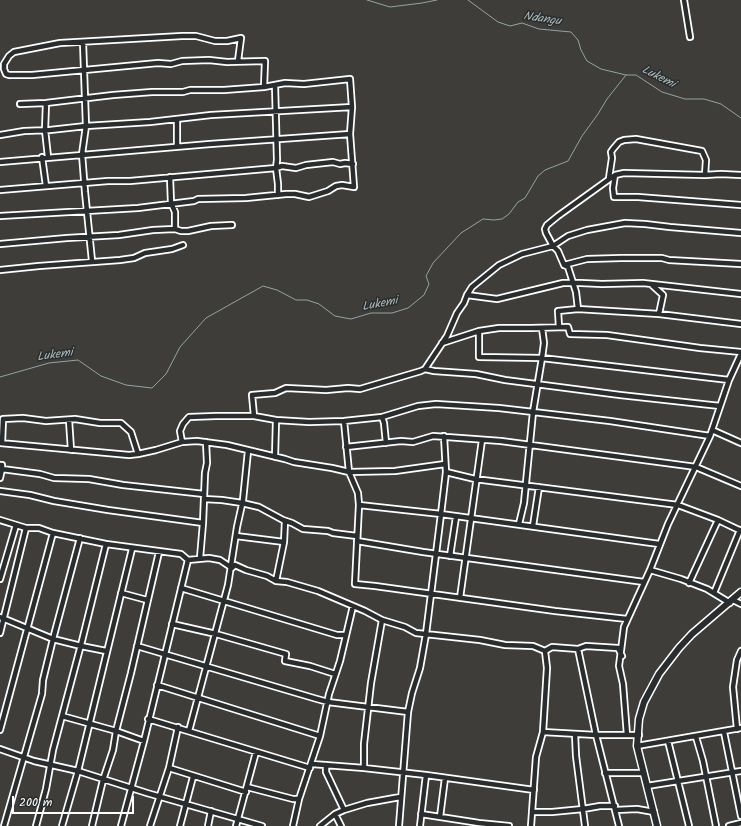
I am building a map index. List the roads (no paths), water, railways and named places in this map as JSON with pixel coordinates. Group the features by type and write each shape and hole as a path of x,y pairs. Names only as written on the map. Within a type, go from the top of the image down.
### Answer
{"street":[{"path":"684,0 690,38"},
{"path":"238,61 241,38 227,41 215,41 196,36 182,36 60,43 14,52 9,56 4,64 6,74 12,76 94,70 158,63 171,64 182,61 209,60 227,62 265,60 264,87"},
{"path":"83,42 86,126 82,154 92,261"},
{"path":"0,216 138,208 194,201 198,199 246,198 295,194 308,196 323,193 342,185 354,187 350,134 352,107 350,79 224,90 190,90 183,92 112,95 46,103 20,104"},
{"path":"275,85 278,160 276,168 278,195"},
{"path":"46,103 46,186"},
{"path":"0,135 24,131 86,126 276,111 352,107"},
{"path":"177,119 177,146"},
{"path":"0,162 177,146 350,134"},
{"path":"609,178 612,158 611,152 613,149 619,142 636,139 702,151 706,160 705,175"},
{"path":"0,190 108,181 130,181 286,166 296,168 306,165 333,162 340,164 353,164"},
{"path":"578,309 576,292 568,267 564,265 558,251 553,246 546,233 545,229 547,225 615,175 624,173 741,175"},
{"path":"615,175 613,188 614,197 638,197 741,205"},
{"path":"170,177 172,203 175,212 175,229"},
{"path":"254,416 252,395 274,393 286,388 326,390 348,388 360,389 425,369 442,343 472,287 499,265 522,254 553,246 568,236 587,230 625,223 741,234"},
{"path":"0,244 175,229 188,231 211,226 232,225"},
{"path":"0,270 134,258 145,253 172,249 183,245"},
{"path":"564,265 587,259 621,258 662,258 669,260 741,264"},
{"path":"467,295 497,299 563,283 643,283 741,294"},
{"path":"651,284 663,296 659,314"},
{"path":"559,327 558,311 578,309 659,314 741,324"},
{"path":"442,343 479,331 499,328 568,327 570,334 607,335 741,353 739,365 728,380 710,436 659,544 650,570 624,627 622,656 619,666 623,684 627,736"},
{"path":"519,524 524,503 533,412 539,384 544,343 542,328"},
{"path":"479,331 479,357 542,358 728,380"},
{"path":"425,369 720,406"},
{"path":"182,442 180,431 183,424 189,417 254,416 276,420 310,422 344,421 382,418 418,406 436,404 533,412 710,436"},
{"path":"138,454 131,432 121,423 100,423 84,420 46,421 23,418 3,420 1,443 70,450 87,450 129,455 138,454 182,442 206,442 227,445 294,462 349,472 395,471 445,464"},
{"path":"382,418 386,443"},
{"path":"69,420 70,450"},
{"path":"275,457 276,420"},
{"path":"344,421 349,472 358,493 359,506 355,584 627,619"},
{"path":"712,430 741,443"},
{"path":"346,447 413,442 424,438 444,436 530,445 696,467 741,486"},
{"path":"399,826 400,797 404,773 408,712 420,668 426,634 446,472 444,436"},
{"path":"460,598 475,478 482,440"},
{"path":"200,558 205,473 207,463 206,442"},
{"path":"189,731 225,600 232,568 248,451"},
{"path":"0,478 1,467 54,478 89,479 242,502 259,507 303,529 328,531 357,539 436,554 644,582"},
{"path":"446,472 475,478 678,505 718,520 740,531 714,593"},
{"path":"533,526 540,487"},
{"path":"0,491 30,495 54,501 101,509 203,523"},
{"path":"359,506 441,514 659,544"},
{"path":"450,556 456,517"},
{"path":"690,583 718,520"},
{"path":"276,581 284,542 286,521"},
{"path":"0,522 26,528 39,528 53,533 106,544 181,554 188,560"},
{"path":"0,579 16,525"},
{"path":"0,633 2,618 26,528"},
{"path":"0,730 53,533"},
{"path":"236,536 284,542"},
{"path":"4,826 42,694 43,680 80,538"},
{"path":"36,826 46,789 53,750 81,646 106,544"},
{"path":"62,826 78,771 132,548"},
{"path":"92,826 103,780 113,750 116,731 159,552"},
{"path":"188,560 209,558 220,560 232,568"},
{"path":"121,826 144,741 148,719 188,560"},
{"path":"232,568 235,565 267,576 276,581 287,582 318,591 382,620 416,633 480,640 505,645 533,646 545,651"},
{"path":"650,570 690,583 741,604"},
{"path":"180,588 225,600 337,635 346,635"},
{"path":"657,826 637,746 639,719 644,702 652,684 665,664 692,634 741,592"},
{"path":"121,593 147,600"},
{"path":"293,826 299,799 320,736 352,606"},
{"path":"2,618 53,639 106,651"},
{"path":"364,768 364,744 368,706 374,660 382,620"},
{"path":"172,624 216,634 286,654 286,661 310,666 335,674"},
{"path":"137,646 328,702 408,712"},
{"path":"545,651 552,647 578,649 586,646 599,646 618,648 622,656"},
{"path":"578,649 596,735 619,826"},
{"path":"531,826 536,757 543,732 547,668 545,651"},
{"path":"637,746 696,737 739,728 733,687 737,660 741,651"},
{"path":"157,685 320,736"},
{"path":"62,716 89,725 116,731 144,741"},
{"path":"148,719 256,752 311,766 326,765 364,768 534,790"},
{"path":"150,826 169,768 178,727"},
{"path":"543,732 627,736 639,735"},
{"path":"724,732 741,816"},
{"path":"575,734 576,756 585,826"},
{"path":"696,737 716,826"},
{"path":"668,741 689,826"},
{"path":"0,749 34,761 78,771 103,780 262,826"},
{"path":"236,826 256,752"},
{"path":"326,765 326,772 344,810"},
{"path":"169,768 194,777 246,790 299,799"},
{"path":"647,786 741,771"},
{"path":"605,772 644,773"},
{"path":"420,826 426,775"},
{"path":"180,826 185,804 194,777"},
{"path":"440,816 445,778"},
{"path":"320,826 335,814 344,810 367,803 400,797"},
{"path":"532,812 583,809 600,806 654,812"},
{"path":"208,826 211,811"},
{"path":"335,814 341,826"},
{"path":"421,814 440,816 479,824 509,826"},
{"path":"729,826 741,823"}],"waterway":[{"name":"Ndangu","path":"367,0 390,7 437,0"},
{"name":"Ndangu","path":"468,0 498,22 510,26 522,23 539,29 571,32 578,40 587,61 601,69 626,75 636,75 662,92 685,99 704,99 721,104 741,118"},
{"name":"Lukemi","path":"0,377 49,363 78,360 101,376 126,385 152,388 166,374 180,347 206,318 263,286 277,290 296,300 307,300 319,304 335,316 351,319 371,313 392,313 408,308 424,295 429,284 426,276 433,263 461,233 483,219 502,219 509,214 518,202 525,198 538,176 545,170 568,161 582,136 607,99 626,75"}]}
